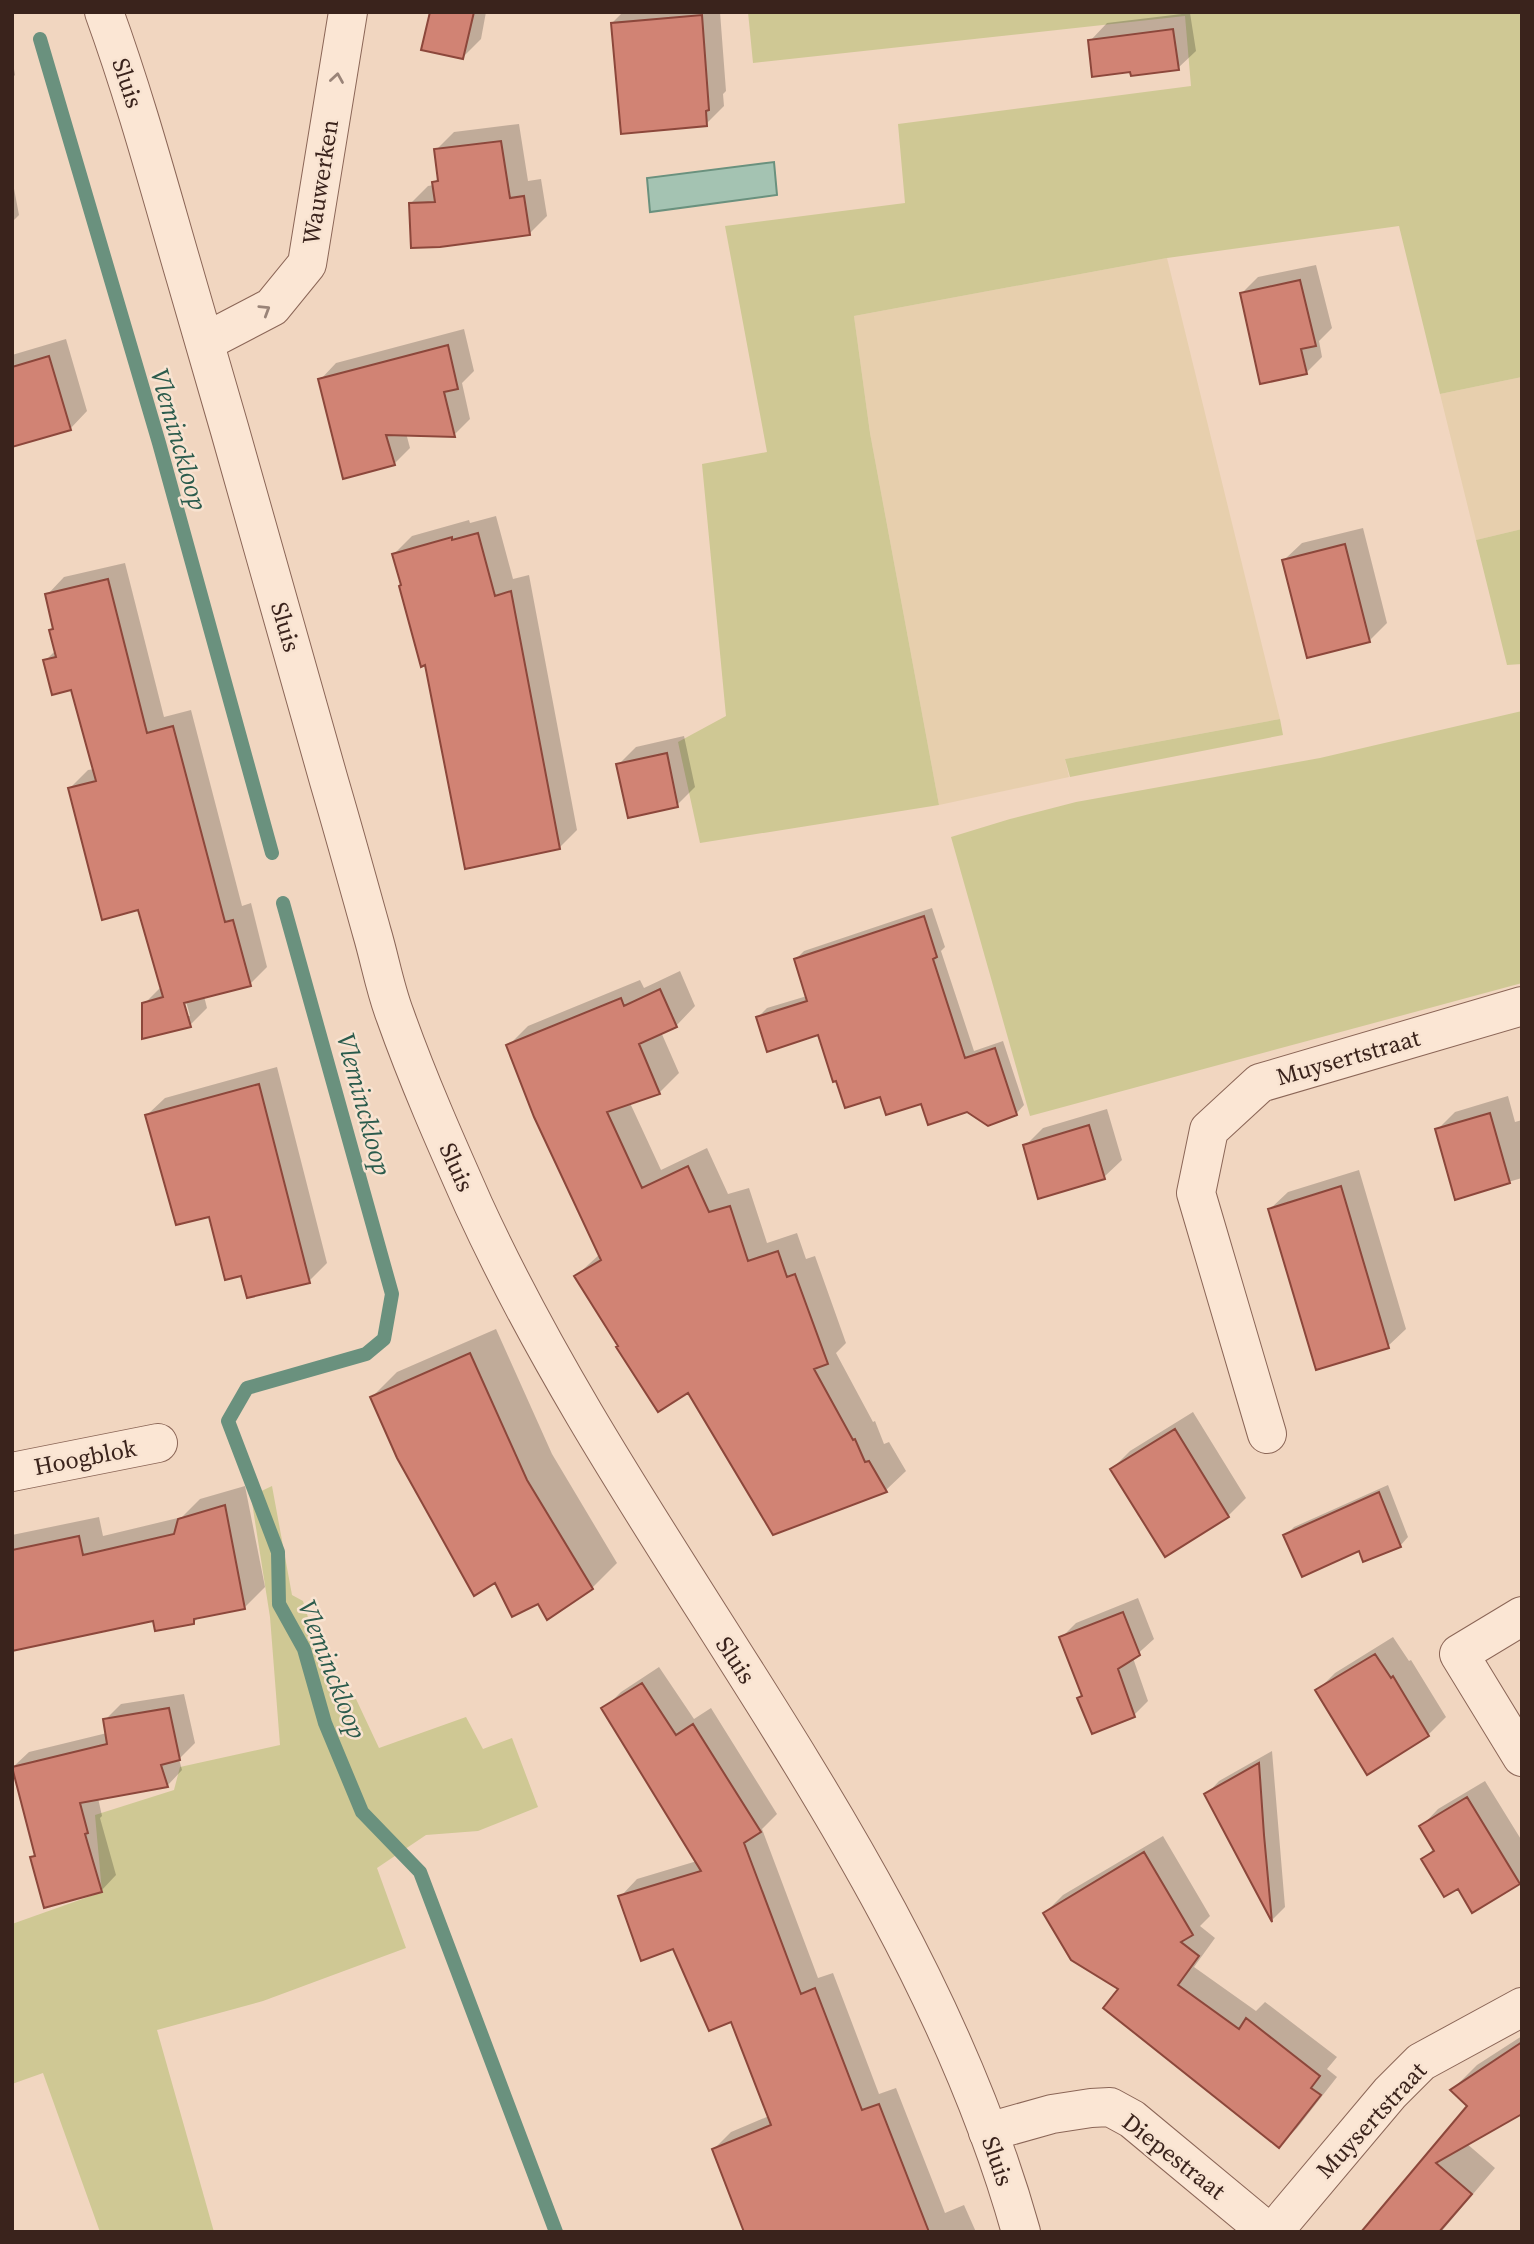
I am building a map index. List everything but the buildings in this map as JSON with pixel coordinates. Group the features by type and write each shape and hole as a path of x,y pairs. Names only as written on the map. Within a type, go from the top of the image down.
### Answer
{"street":[{"name":"Sluis","path":"104,12 124,68 205,342 393,1011 441,1130 477,1212 555,1365 695,1595 822,1794 894,1921 942,2019 999,2157 1021,2232"},
{"name":"Wauwerken","path":"205,342 272,307 307,264 348,12"},
{"name":"Muysertstraat","path":"1267,1433 1196,1193 1209,1130 1260,1083 1522,1006"},
{"name":"Hoogblok","path":"12,1472 158,1443"},
{"path":"1522,1616 1459,1654 1522,1757"},
{"name":"Muysertstraat","path":"1270,2232 1390,2093 1421,2062 1522,2007"},
{"name":"Diepestraat","path":"988,2132 1052,2114 1110,2107 1132,2119 1270,2232"}],"shaded area":[{"path":"748,12 1522,12 1522,377 1440,394 1399,226 1167,258 854,316 870,433 939,805 700,843 678,742 726,716 702,464 767,452 725,226 905,203 898,124 1191,86 1185,16 753,63"},
{"path":"774,162 777,195 650,212 647,178"},
{"path":"1167,258 1280,719 1065,759 1069,777 939,805 870,433 854,316"},
{"path":"1522,377 1522,529 1476,540 1440,394"},
{"path":"1522,529 1522,664 1507,665 1476,540"},
{"path":"1522,711 1522,983 1030,1116 951,837 1076,802 1320,758"},
{"path":"1280,719 1283,735 1070,777 1065,759"},
{"path":"272,1486 292,1595 303,1601 334,1703 356,1699 379,1748 466,1717 483,1749 512,1738 538,1807 478,1831 426,1835 377,1868 406,1948 263,2001 157,2030 214,2232 100,2232 43,2073 12,2084 12,1924 102,1892 95,1815 174,1790 180,1767 280,1745 270,1617 251,1496"}],"waterway":[{"name":"Vleminckloop","path":"40,39 159,443 272,853"},
{"name":"Vleminckloop","path":"283,903 392,1294 384,1339 366,1354 247,1388 228,1421 278,1552 279,1604 304,1649 325,1723 362,1812 420,1872 556,2232"}]}
